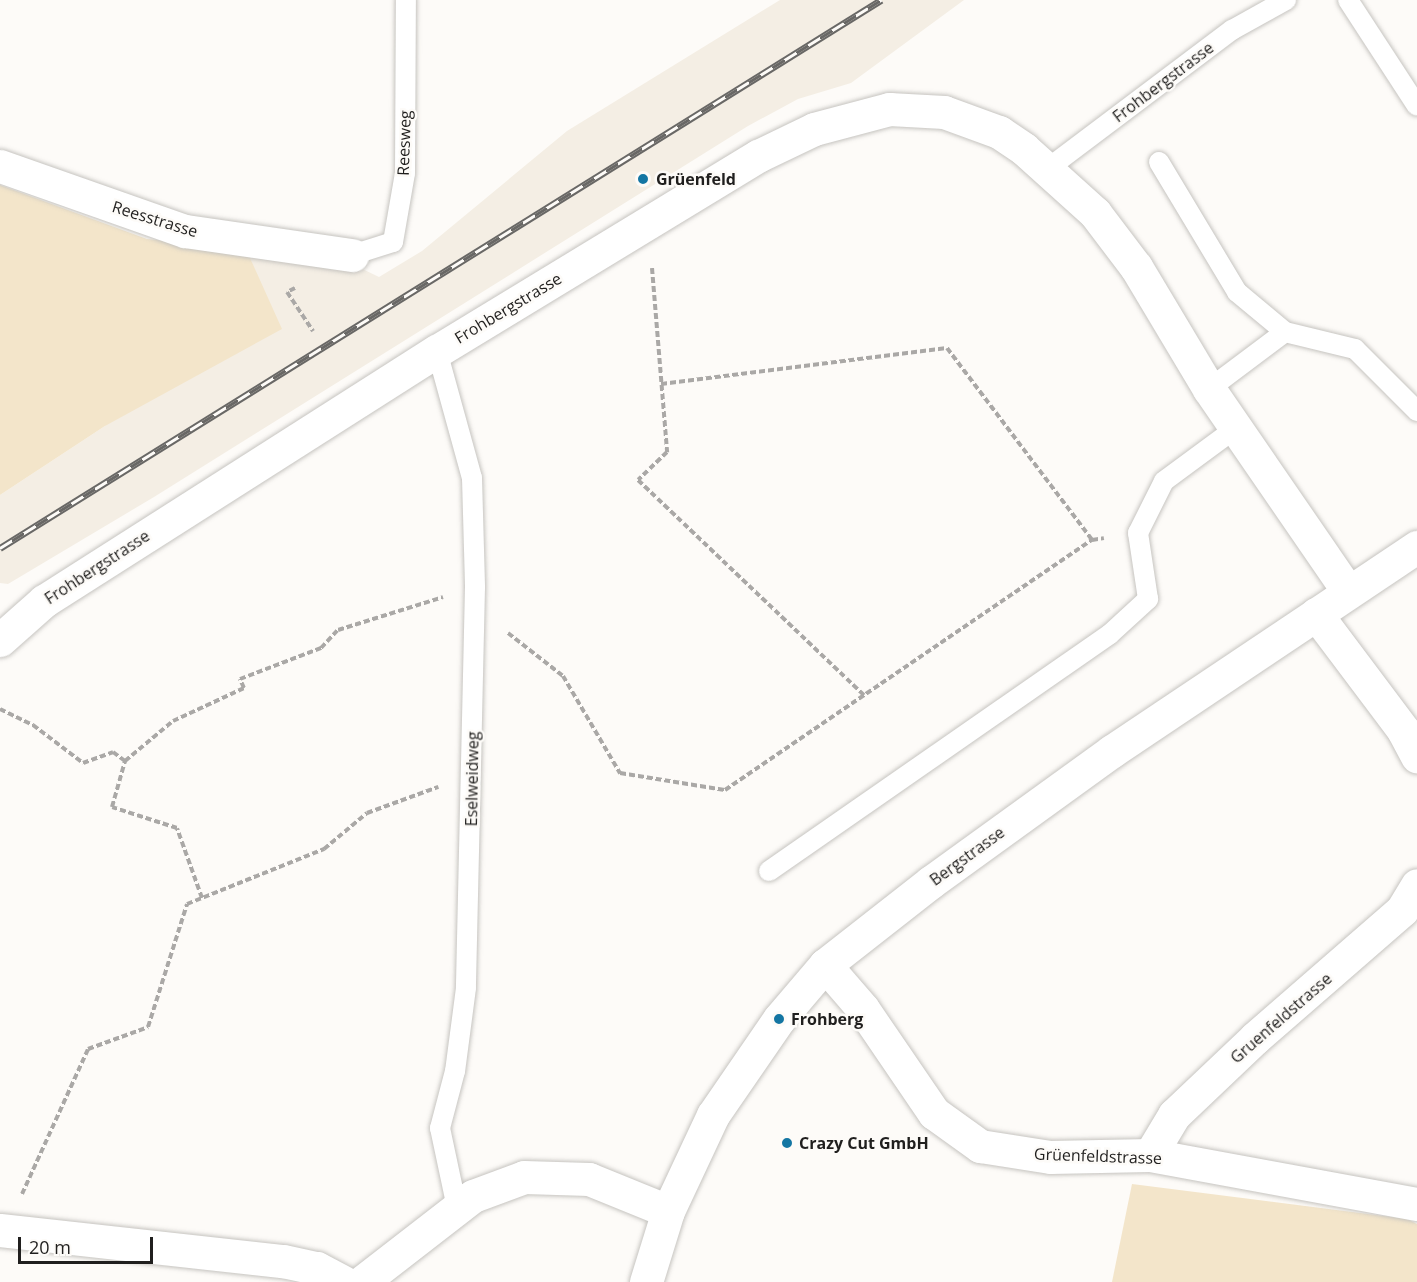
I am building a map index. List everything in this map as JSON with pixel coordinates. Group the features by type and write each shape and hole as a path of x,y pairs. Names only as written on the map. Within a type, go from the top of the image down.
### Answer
{"street":[{"name":"Frohbergstrasse","path":"0,639 44,601 437,351 758,156 814,129 889,108 926,109 971,119 1024,149 1095,213 1136,267 1209,389 1348,591"},
{"name":"Reesstrasse","path":"0,166 185,231 352,255"},
{"name":"Bergstrasse","path":"646,1282 668,1211 713,1116 779,1019 825,965 931,882 1112,751 1417,547"},
{"path":"1316,614 1403,730 1417,756"},
{"name":"Gruenfeldstrasse","path":"1150,1155 1174,1115 1255,1038 1402,910 1417,885"},
{"name":"Grüenfeldstrasse","path":"825,965 863,1009 934,1113 980,1146 1050,1157 1150,1155 1417,1204"},
{"path":"362,1282 473,1196 524,1177 565,1176 589,1179 668,1211"},
{"path":"3,1230 283,1261 317,1268 344,1282"}],"lane":[{"name":"Reesweg","path":"352,255 393,242 405,173 406,0"},
{"name":"Frohbergstrasse","path":"1046,170 1232,30 1286,0"},
{"path":"1348,0 1417,106"},
{"path":"1159,162 1237,292 1285,333 1355,349 1417,411"},
{"path":"1209,389 1285,333"},
{"name":"Eselweidweg","path":"437,351 472,478 475,587 466,988 455,1071 440,1128 457,1208"},
{"path":"770,871 1110,634 1148,599 1138,533 1164,482 1236,428"}],"path":[{"path":"648,224 667,452 638,480 864,695"},
{"path":"661,384 947,348 1092,540"},
{"path":"475,620 516,637 563,676 620,773 725,790 1092,540 1138,533"},
{"path":"202,898 177,828 112,807 125,761 173,721 244,688 240,679 321,648 338,630 475,587"},
{"path":"0,709 33,725 83,763 113,752 125,761"},
{"path":"3,1230 88,1049 148,1027 187,904 324,849 367,813 472,774"}],"shaded area":[{"path":"780,0 964,0 851,83 798,99 748,126 154,497 8,584 0,583 0,495 105,426 246,249 348,262 379,277 422,251 567,131"},
{"path":"0,185 147,239 246,249 282,329 105,426 0,495"},
{"path":"1132,1184 1407,1219 1417,1224 1417,1282 1112,1282"}],"railway":[{"path":"0,548 881,0"}],"place":[{"name":"Grüenfeld","path":"643,179"},
{"name":"Frohberg","path":"779,1019"},
{"name":"Crazy Cut GmbH","path":"787,1143"}]}
